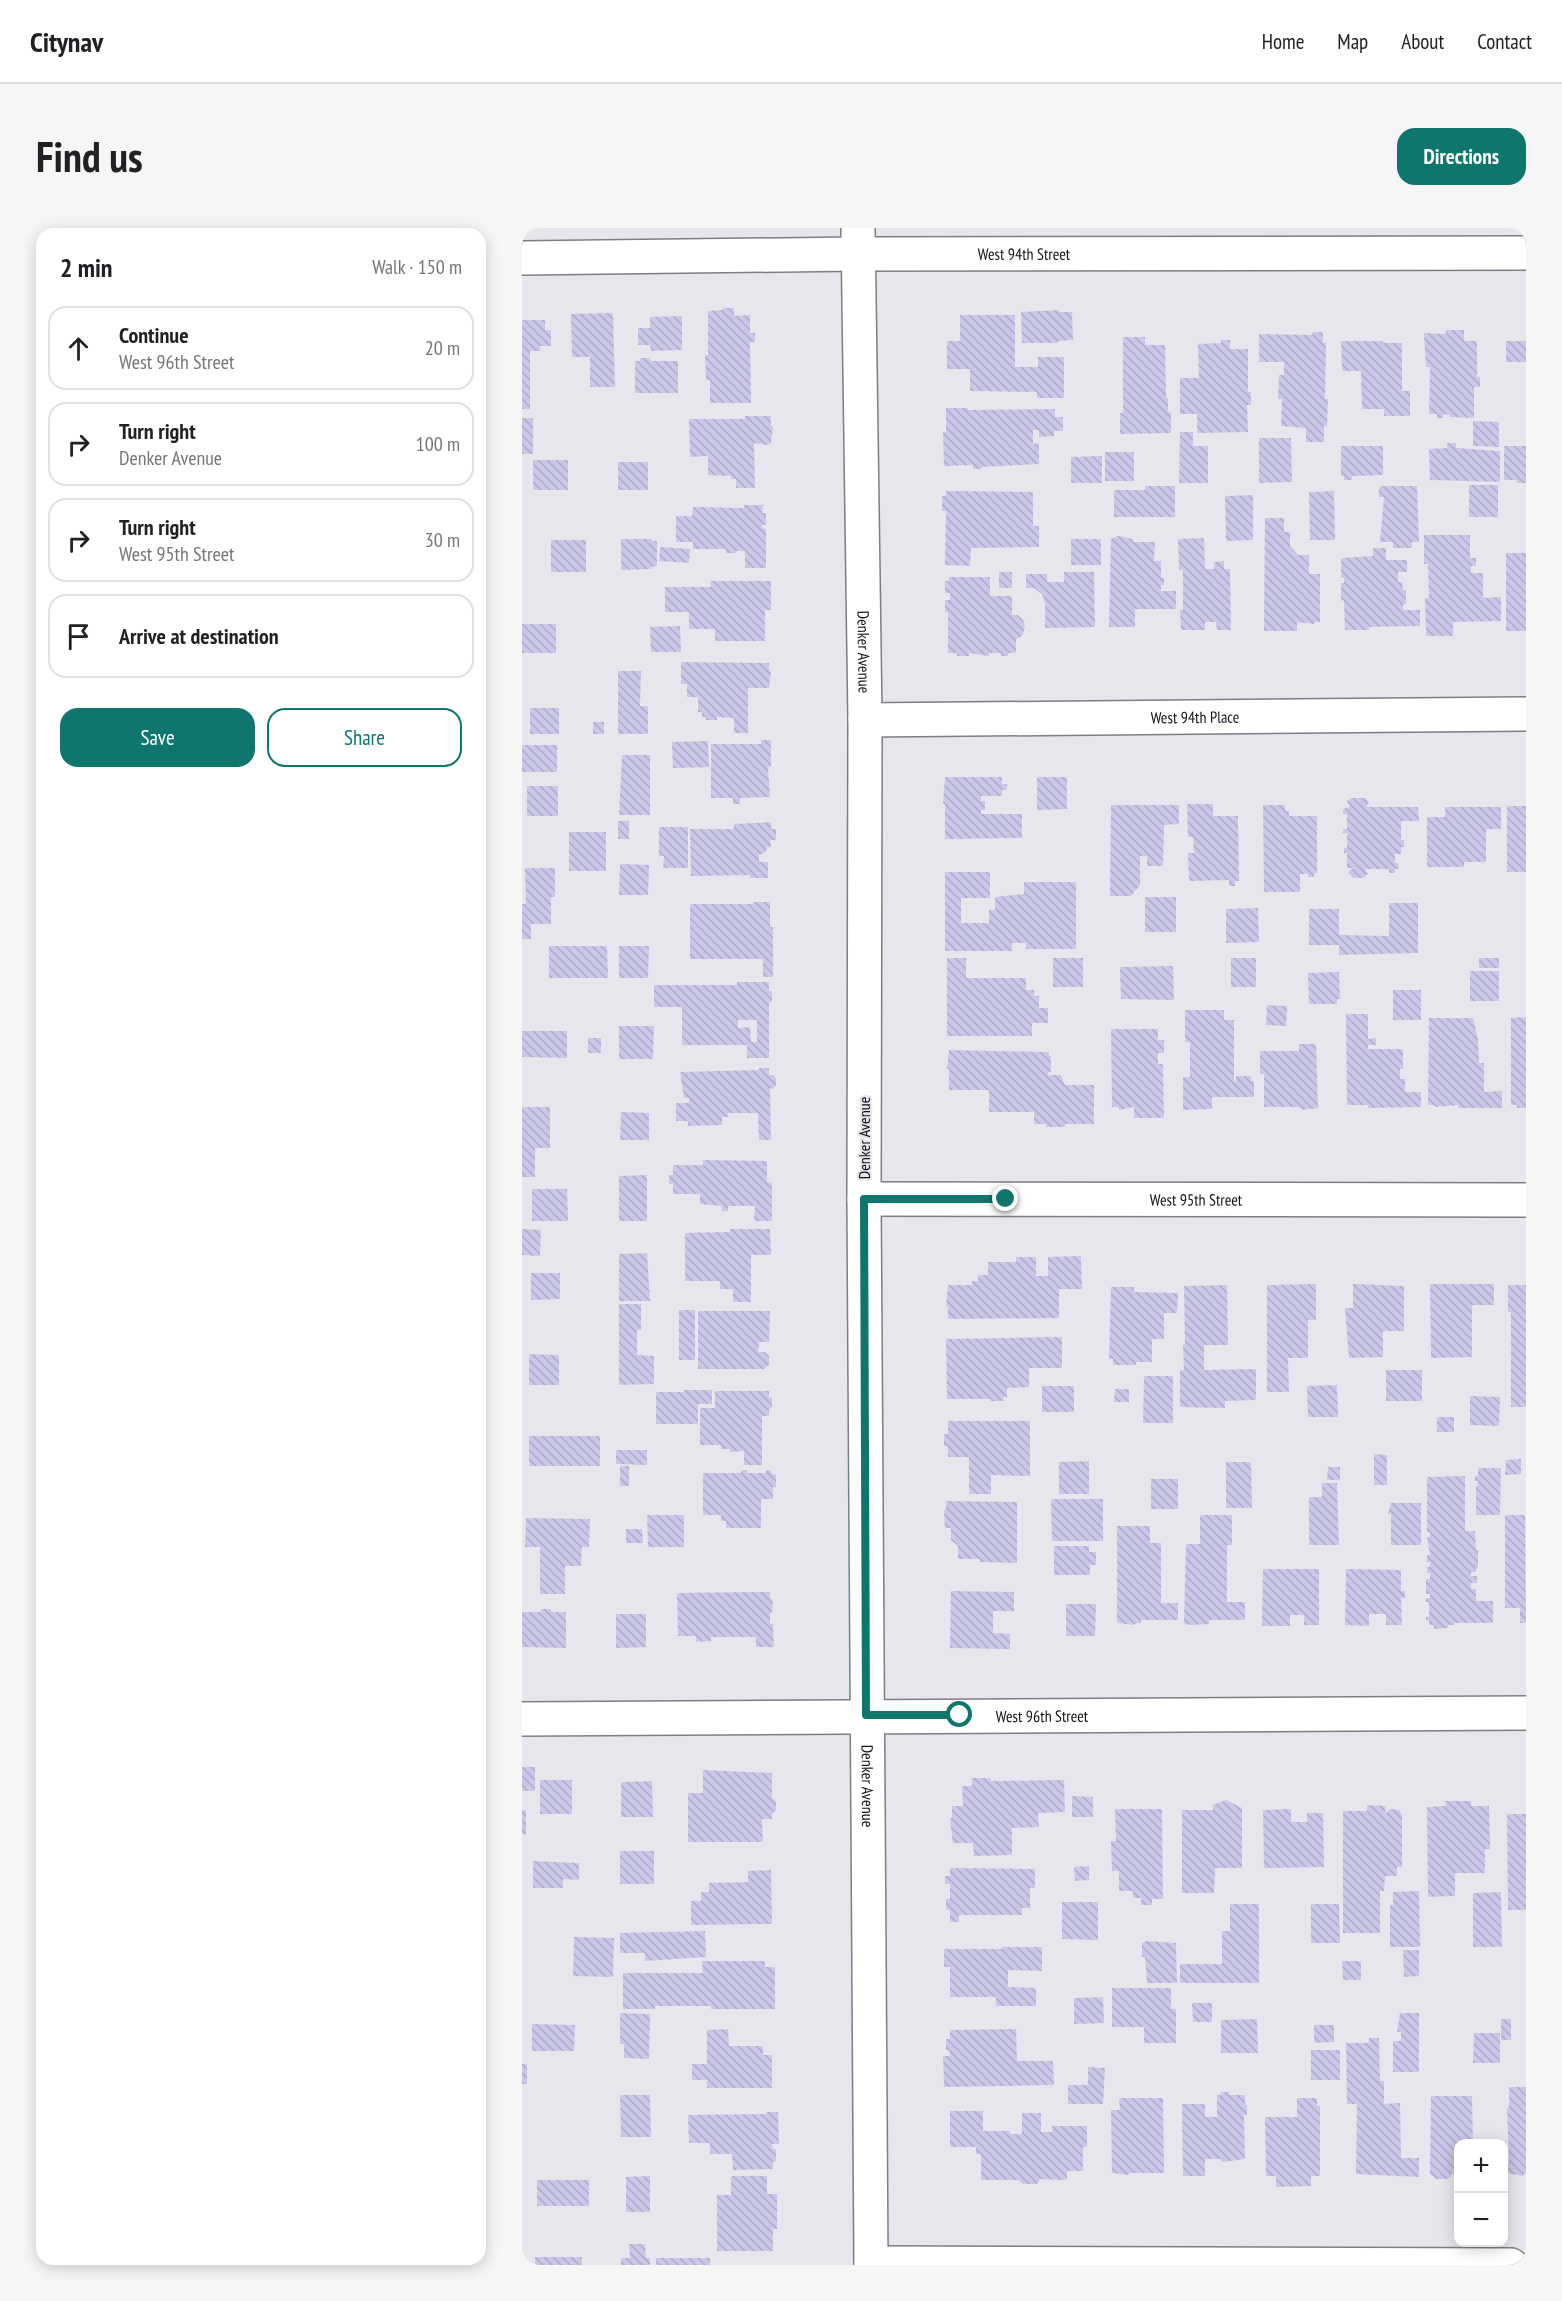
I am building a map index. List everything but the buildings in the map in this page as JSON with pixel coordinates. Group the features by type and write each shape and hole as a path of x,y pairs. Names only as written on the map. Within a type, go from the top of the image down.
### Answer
{"street":[{"name":"West 94th Street","path":"522,258 858,241 1526,253"},
{"name":"Denker Avenue","path":"858,241 865,720 864,1199 870,2264"},
{"name":"West 94th Place","path":"865,720 1526,714"},
{"name":"West 95th Street","path":"864,1199 1526,1200"},
{"name":"West 96th Street","path":"522,1719 866,1715 1526,1713"},
{"path":"870,2264 1511,2265"}],"route":[{"path":"960,1715 866,1715 864,1199 1006,1199"}]}
